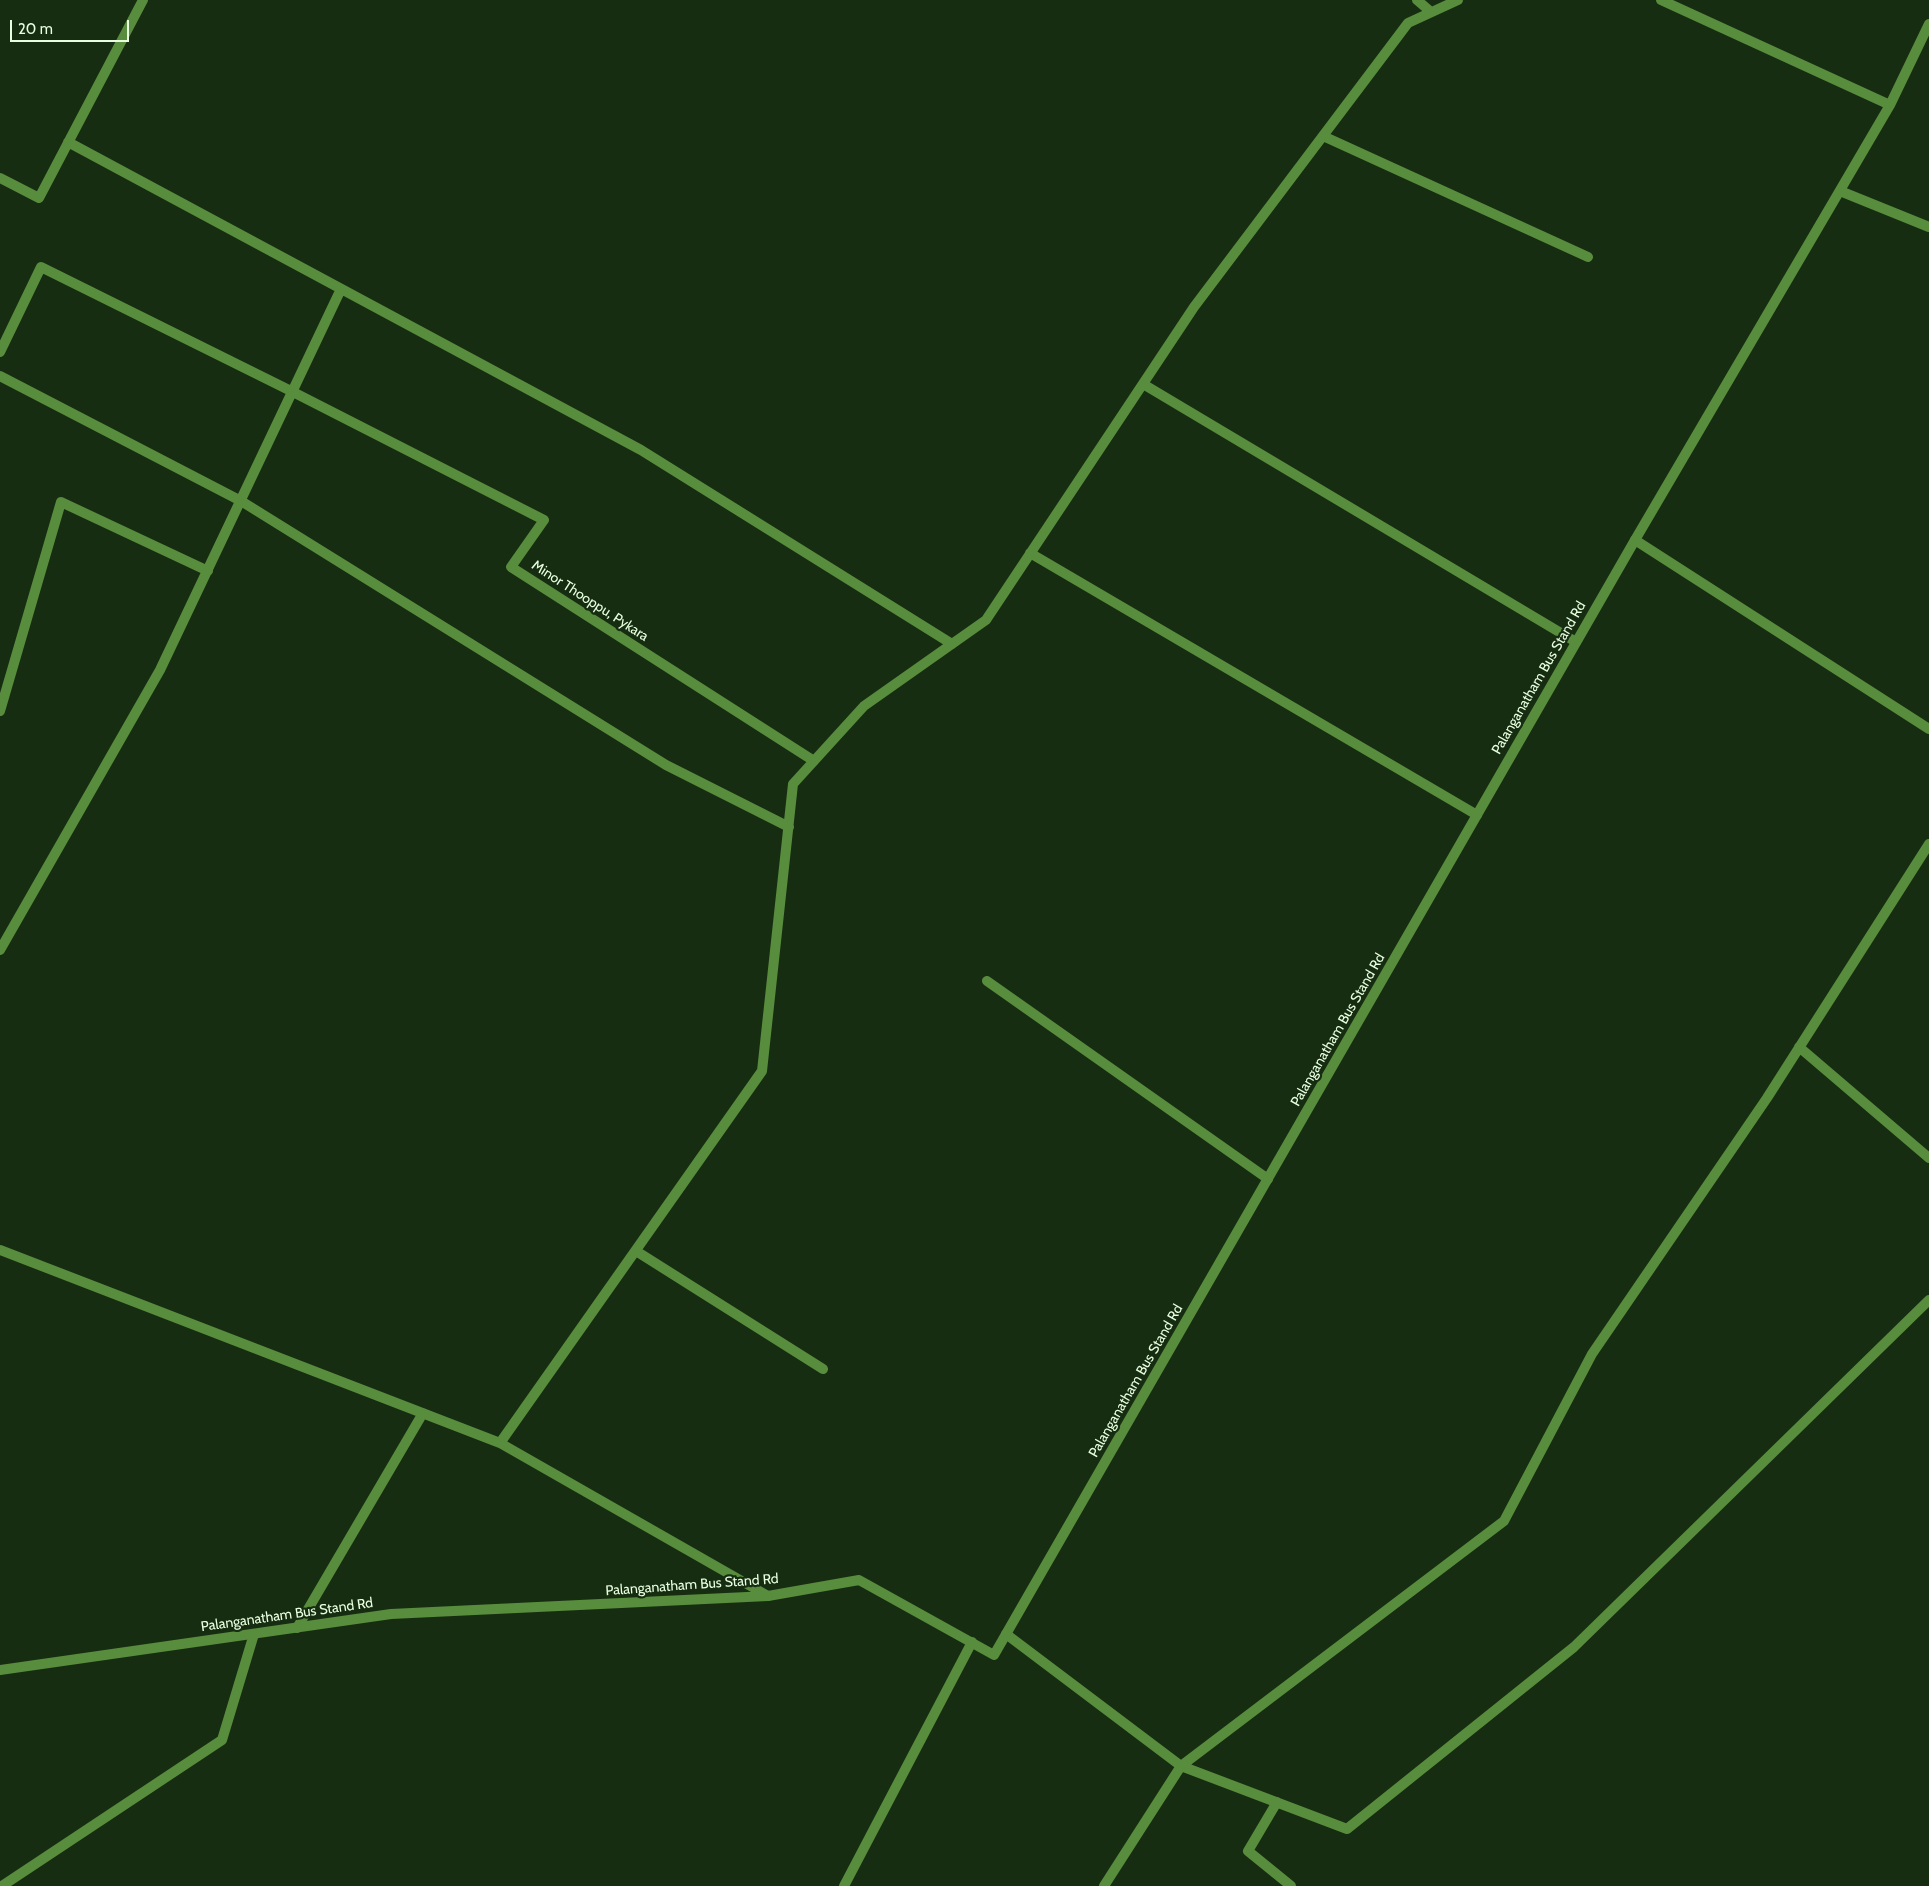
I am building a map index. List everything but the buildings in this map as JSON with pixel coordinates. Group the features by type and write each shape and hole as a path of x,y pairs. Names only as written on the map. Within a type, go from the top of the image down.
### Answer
{"street":[{"path":"0,178 39,198 143,0"},
{"path":"1417,0 1431,12"},
{"path":"500,1443 762,1071 793,784 864,706 986,620 1194,307 1408,23 1458,0"},
{"path":"1661,0 1890,105"},
{"name":"Palanganatham Bus Stand Rd","path":"0,1670 391,1614 768,1596 859,1580 994,1655 1576,642 1890,105 1929,24"},
{"path":"1323,136 1588,257"},
{"path":"68,142 641,450 952,644"},
{"path":"1840,190 1929,227"},
{"path":"0,352 41,267 293,392"},
{"path":"0,950 160,670 341,289"},
{"path":"0,376 241,500 666,765 789,827"},
{"path":"1143,384 1576,642"},
{"name":"Minor Thooppu, Pykara","path":"293,392 544,520 511,567 814,761"},
{"path":"0,711 61,502 208,571"},
{"path":"1635,540 1929,729"},
{"path":"1030,553 1477,815"},
{"path":"1104,1886 1181,1766 1504,1522 1592,1354 1767,1098 1929,844"},
{"path":"987,980 1268,1178"},
{"path":"1799,1047 1929,1158"},
{"path":"0,1250 500,1443 768,1596"},
{"path":"636,1251 824,1369"},
{"path":"1006,1634 1181,1766 1347,1829 1574,1647 1929,1300"},
{"path":"297,1628 423,1413"},
{"path":"2,1886 222,1740 254,1634"},
{"path":"844,1886 972,1642"},
{"path":"1277,1802 1248,1851 1291,1886"}]}
